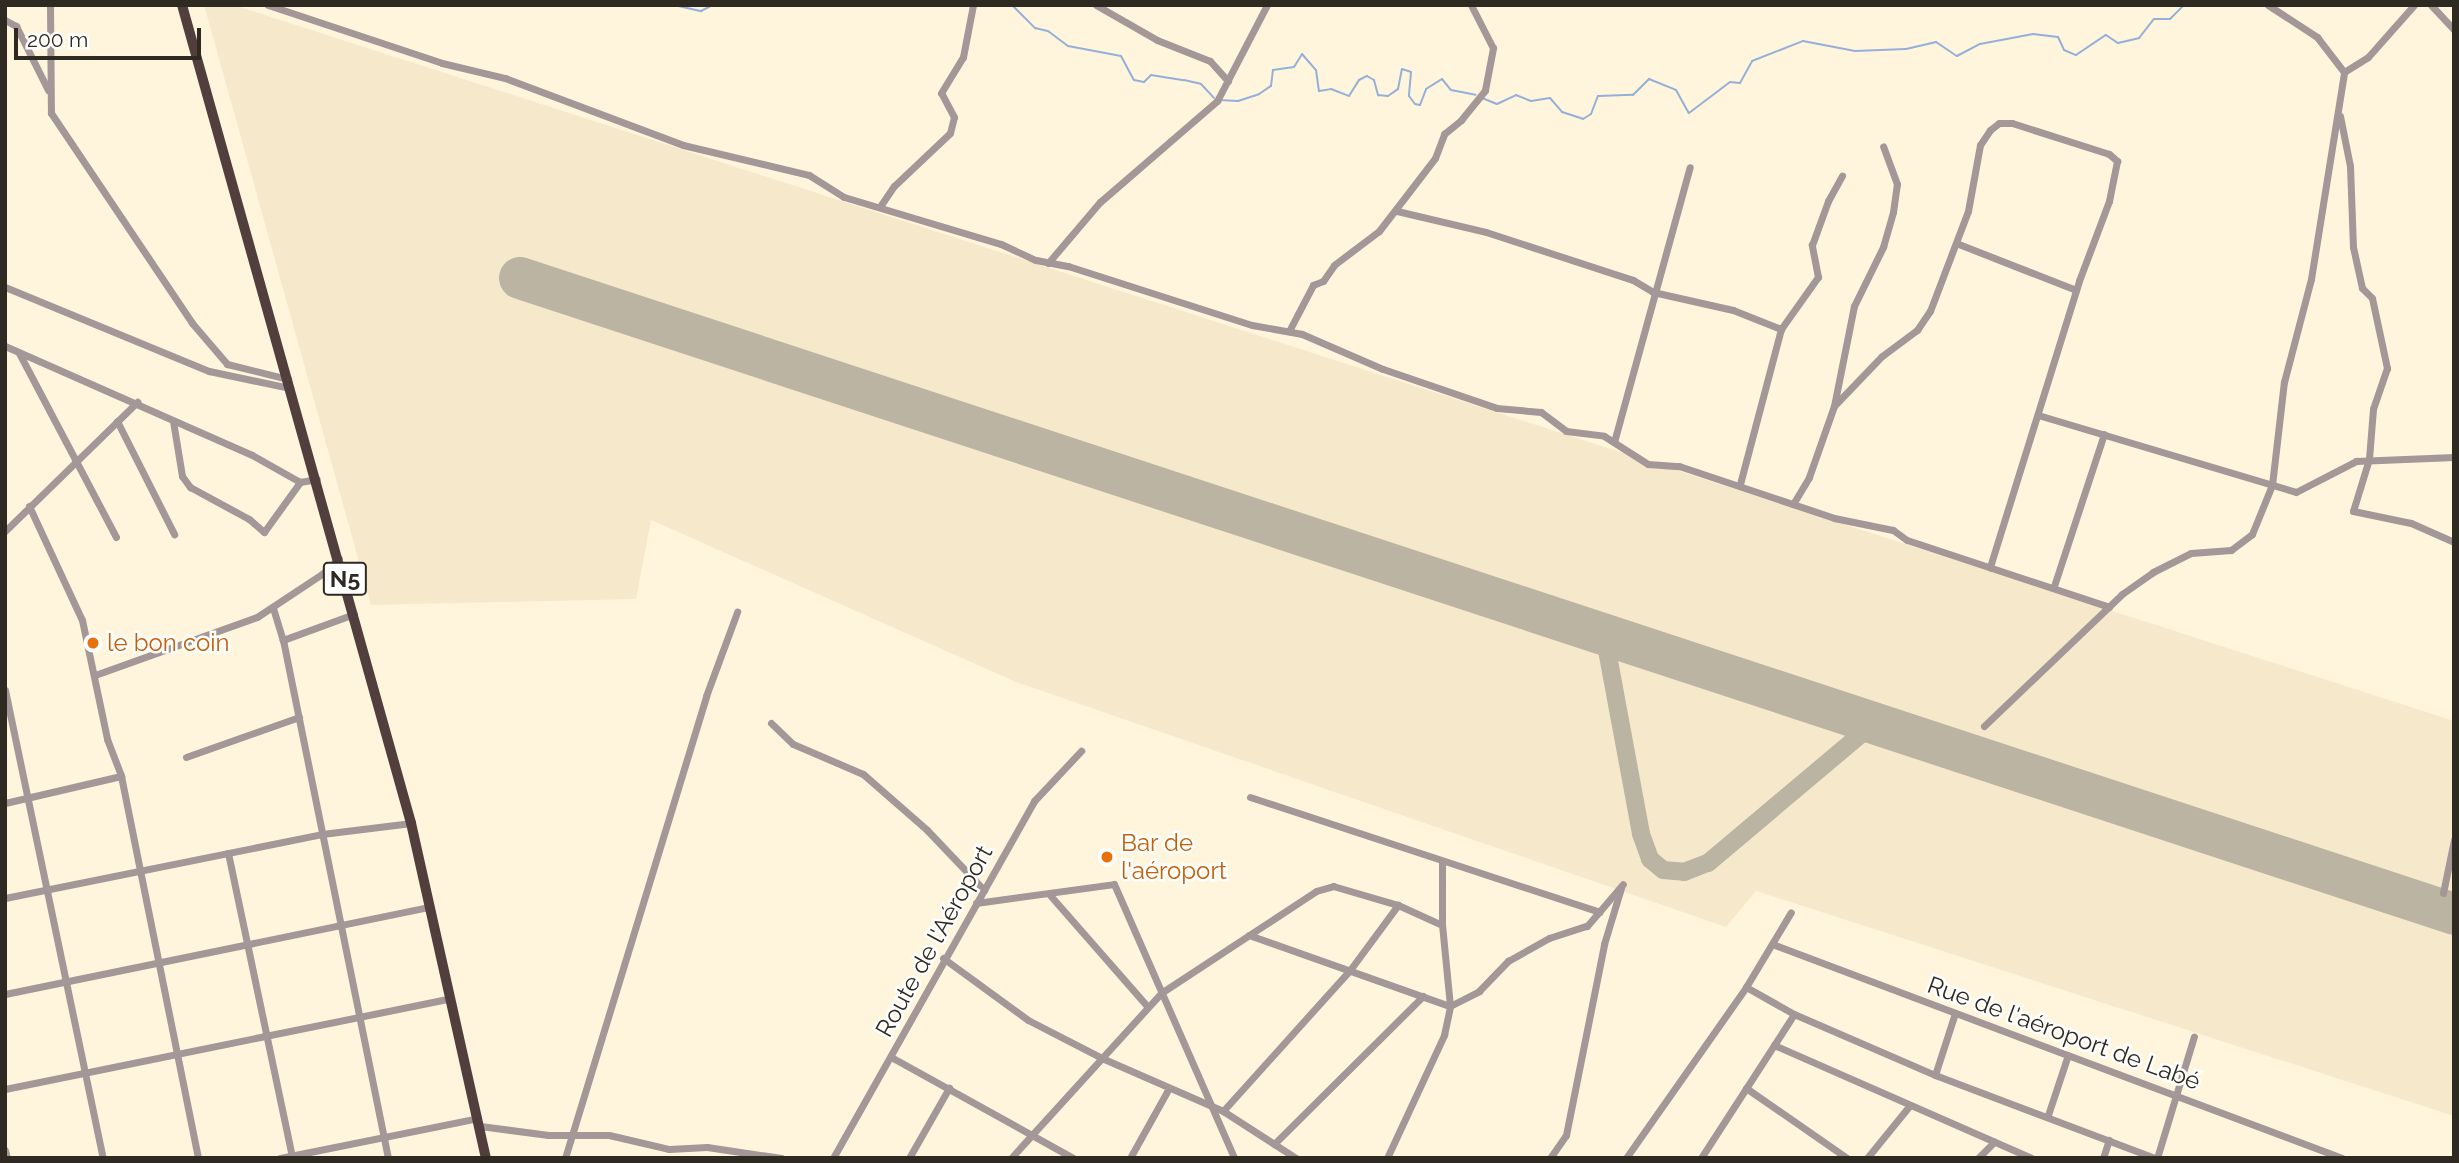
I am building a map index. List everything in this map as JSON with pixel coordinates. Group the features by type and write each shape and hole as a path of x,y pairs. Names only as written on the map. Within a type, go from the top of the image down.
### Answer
{"highway":[{"name":"N5","path":"182,5 355,613 411,823 486,1158"}],"street":[{"path":"50,5 51,113 192,323 227,364 290,384"},
{"path":"268,5 442,63 505,78 683,145 809,175 844,197 881,205 1048,263 1252,325 1289,331 1418,382 1497,408 1541,412 1566,431 1604,436 1648,464 1679,466 1864,526 1893,530 1907,540 2054,586 2109,607"},
{"path":"881,205 894,186 950,134 954,117 941,93 963,57 973,5"},
{"path":"1096,5 1157,40 1210,61 1228,81"},
{"path":"1048,263 1100,202 1219,98 1238,53 1253,36 1267,5"},
{"path":"1289,331 1313,285 1323,281 1334,265 1365,244 1396,211 1435,158 1444,134 1461,120 1485,90 1493,48 1471,5"},
{"path":"1984,726 2109,607 2165,564 2244,543 2272,485 2284,382 2311,279 2344,72 2317,37 2268,5"},
{"path":"2344,72 2368,57 2414,5"},
{"path":"2431,5 2454,30"},
{"path":"5,20 16,26 49,91"},
{"path":"2339,116 2350,166 2353,247 2362,288 2372,298 2385,348 2387,368 2373,409 2369,459 2353,511 2411,523 2454,542"},
{"path":"1834,406 1881,356 1917,330 1940,291 1970,202 1980,145 1999,124 2029,127 2109,154 2119,166 2076,290 1990,567"},
{"path":"1793,504 1802,492 1834,406 1854,306 1883,247 1893,212 1897,184 1883,146"},
{"path":"1614,442 1653,292 1690,167"},
{"path":"1740,484 1781,329 1818,277 1812,245 1828,201 1842,176"},
{"path":"1396,211 1504,237 1643,284 1653,292 1733,310 1781,329"},
{"path":"1956,243 2076,290"},
{"path":"5,287 209,372 290,384"},
{"path":"5,346 137,402 173,421 282,469 300,482"},
{"path":"19,352 116,537"},
{"path":"5,531 137,402"},
{"path":"2038,415 2303,492 2342,465 2369,459 2454,457"},
{"path":"117,421 174,534"},
{"path":"173,421 182,476 190,487 250,519 264,532 300,482 317,479"},
{"path":"2054,586 2104,434"},
{"path":"29,506 82,620 107,739 121,776 198,1158"},
{"path":"95,675 237,626 273,608 339,557"},
{"path":"273,608 283,640 299,717 387,1158"},
{"path":"565,1158 706,696 737,612"},
{"path":"283,640 355,613"},
{"path":"5,690 30,798 103,1158"},
{"path":"186,757 299,717"},
{"path":"771,723 793,744 863,774 927,830 984,890"},
{"name":"Route de l'Aéroport","path":"833,1158 891,1057 943,958 1034,801 1081,751"},
{"path":"5,803 121,776"},
{"path":"1250,797 1600,912"},
{"path":"5,898 322,834 411,823"},
{"path":"2443,893 2454,840"},
{"path":"228,853 270,1036 292,1157"},
{"path":"1387,1158 1444,1035 1450,1006 1442,925 1442,862"},
{"path":"976,903 1114,884 1234,1158"},
{"path":"1250,935 1450,1006 1479,990 1508,961 1549,938 1587,926 1623,884 1604,944 1566,1135 1550,1158"},
{"path":"1011,1158 1104,1059 1161,993 1316,891 1333,887 1398,905 1442,925"},
{"path":"1049,894 1147,1006"},
{"path":"1223,1111 1350,970 1398,905"},
{"path":"5,994 429,907"},
{"path":"1626,1158 1746,987 1791,912"},
{"name":"Rue de l'aéroport de Labé","path":"1772,944 2342,1158"},
{"path":"943,958 1028,1020 1104,1059 1223,1111 1296,1158"},
{"path":"1746,987 1794,1014 1935,1074 2156,1158 2179,1096 2194,1037"},
{"path":"1274,1144 1423,996"},
{"path":"5,1089 451,998"},
{"path":"1935,1074 1955,1013"},
{"path":"1701,1158 1794,1014"},
{"path":"1774,1045 2032,1158"},
{"path":"2048,1115 2068,1055"},
{"path":"891,1057 1073,1158"},
{"path":"909,1158 949,1088"},
{"path":"1130,1158 1169,1088"},
{"path":"1746,1088 1847,1158"},
{"path":"1867,1158 1910,1105"},
{"path":"280,1158 384,1137 479,1122 572,1136 609,1135 669,1149 708,1147 781,1158"},
{"path":"2103,1158 2109,1140"},
{"path":"1225,1158 1226,1142"},
{"path":"1978,1158 1994,1142"},
{"path":"5,1150 7,1158"}],"shaded area":[{"path":"204,5 234,5 2454,721 2454,1116 1756,891 1726,927 1016,682 651,520 636,599 371,605"}],"waterway":[{"path":"674,5 701,11 713,5"},
{"path":"1012,5 1035,28 1048,31 1068,46 1121,56 1134,80 1144,82 1151,75 1184,80 1201,84 1214,98"},
{"path":"1482,98 1497,104 1516,95 1531,101 1550,98 1562,112 1583,119 1591,114 1598,96 1633,95 1649,79 1676,90 1689,113 1730,82 1740,83 1752,61 1803,41 1855,51 1906,49 1936,42 1957,56 1980,44 2033,34 2058,37 2064,50 2076,55 2106,35 2118,43 2139,38 2154,19 2170,19 2184,5"},
{"path":"1219,100 1238,101 1259,94 1271,86 1273,70 1294,67 1302,54 1316,70 1319,91 1331,89 1349,96 1359,80 1367,76 1374,80 1378,95 1388,96 1398,89 1402,69 1411,72 1409,96 1415,104 1420,105 1426,89 1442,79 1451,90 1476,95"}],"taxiway":[{"path":"1604,634 1641,834 1650,859 1663,870 1684,872 1708,863 1874,723"}],"runway":[{"path":"520,278 2454,914"}],"place":[{"name":"le bon coin","path":"93,643"},
{"name":"Bar de l'aéroport","path":"1107,857"}]}
